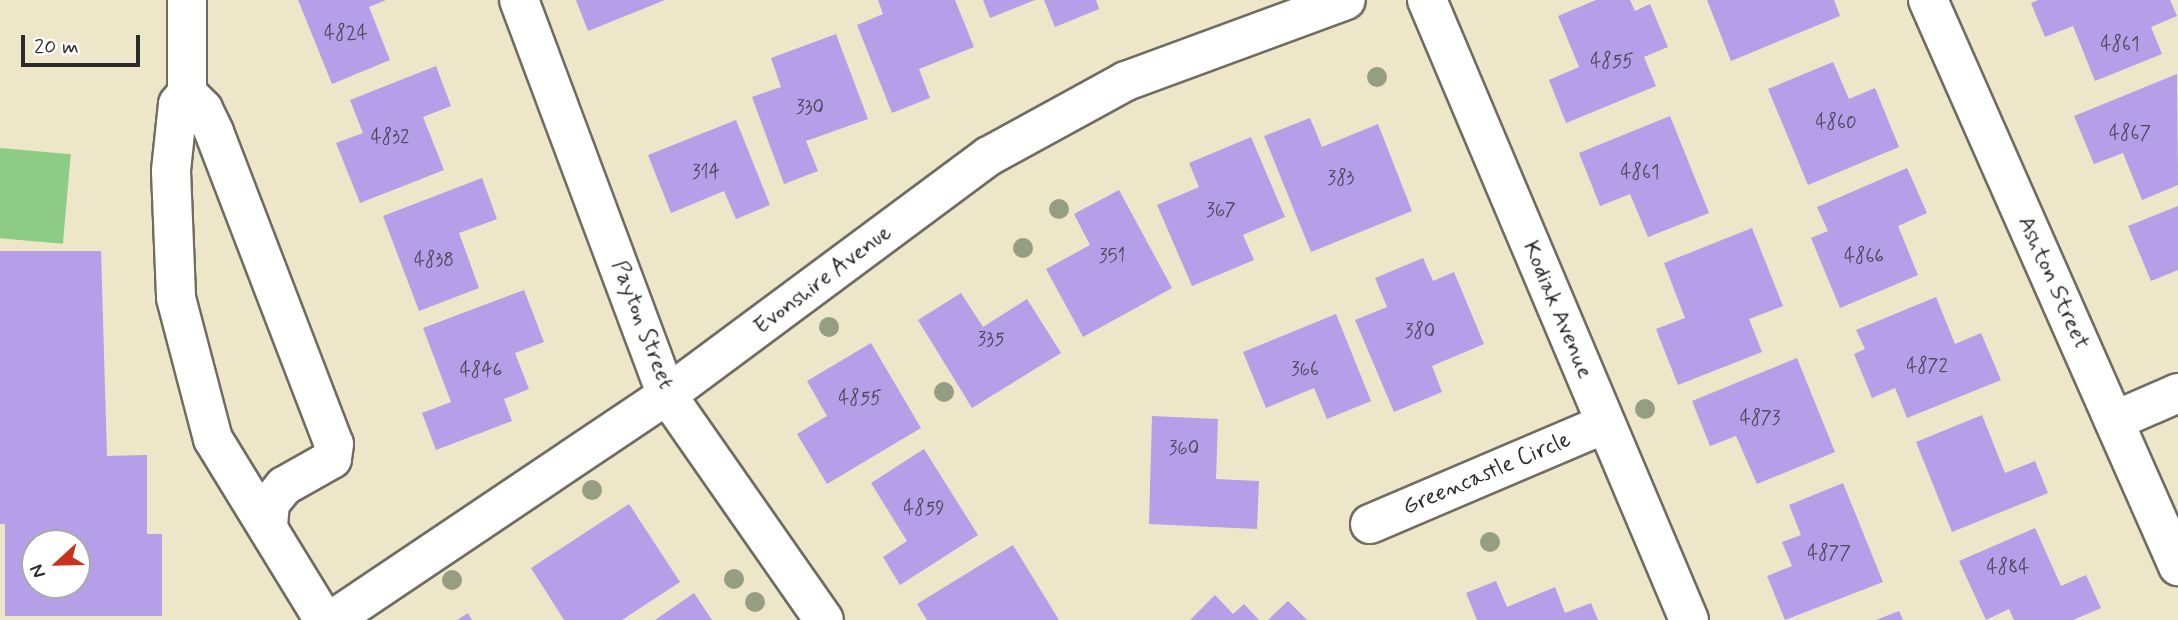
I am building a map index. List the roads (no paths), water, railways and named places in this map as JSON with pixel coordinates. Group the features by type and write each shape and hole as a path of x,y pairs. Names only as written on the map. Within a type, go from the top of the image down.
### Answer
{"street":[{"path":"187,0 187,93 178,104 173,131 176,298 213,439 237,485 268,524 324,620"},
{"name":"Payton Street","path":"519,0 667,395 824,620"},
{"name":"Evonshire Avenue","path":"332,620 667,395 989,156 1126,81 1346,0"},
{"name":"Kodiak Avenue","path":"1427,0 1689,620"},
{"name":"Ashton Street","path":"1928,0 2178,566"},
{"path":"187,93 203,109 214,132 334,444 332,459 284,486 270,503 268,524"},
{"path":"2114,421 2178,393"},
{"name":"Greencastle Circle","path":"1370,524 1605,425"}]}
